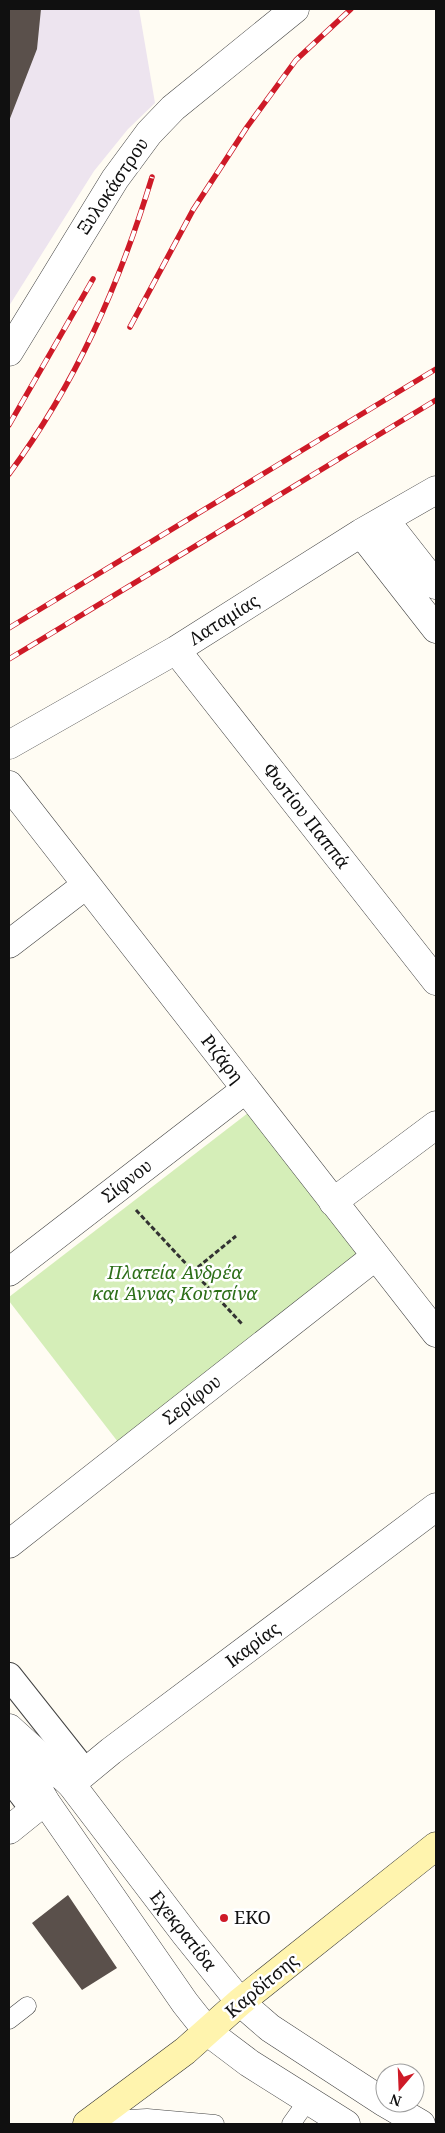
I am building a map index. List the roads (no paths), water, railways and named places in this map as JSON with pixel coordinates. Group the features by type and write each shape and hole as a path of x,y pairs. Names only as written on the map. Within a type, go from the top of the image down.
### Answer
{"main road":[{"name":"Καρδίτσης","path":"89,2123 208,2032 240,2002 436,1846"}],"street":[{"name":"Ξυλοκάστρου","path":"9,352 134,151 173,108 295,9"},
{"name":"Λαταμίας","path":"9,745 176,650 361,533 436,490"},
{"path":"385,520 436,585"},
{"path":"361,533 436,629"},
{"name":"Φωτίου Παππά","path":"176,650 436,981"},
{"name":"Ριζάρη","path":"9,785 436,1333"},
{"path":"9,944 86,885"},
{"name":"Σίφνου","path":"9,1272 246,1089"},
{"path":"334,1202 436,1125"},
{"name":"Σερίφου","path":"9,1544 376,1256"},
{"name":"Ικαρίας","path":"78,1778 436,1507"},
{"path":"9,1676 78,1778"},
{"name":"Εχεκρατίδα","path":"9,1728 78,1778 186,1935 240,2002 270,2028 375,2096"},
{"name":"Εχεκρατίδα","path":"9,1738 40,1806 208,2032 249,2063 346,2124"},
{"path":"9,1777 40,1806 9,1830"},
{"name":"Εχεκρατίδα","path":"402,2113 421,2124"}],"lane":[{"path":"9,2020 27,2006"},
{"path":"291,2124 308,2100"},
{"path":"89,2123 147,2118 216,2124"}],"railway":[{"path":"130,327 193,210 247,127 296,60 351,9"},
{"path":"9,474 55,405 93,332 125,257 152,177"},
{"path":"9,425 93,279"},
{"path":"9,628 436,369"},
{"path":"9,659 436,400"}],"place":[{"name":"EKO","path":"224,1918"}],"park label":[{"name":"Πλατεία Ανδρέα και Άννας Κουτσίνα","path":"175,1283"}]}
